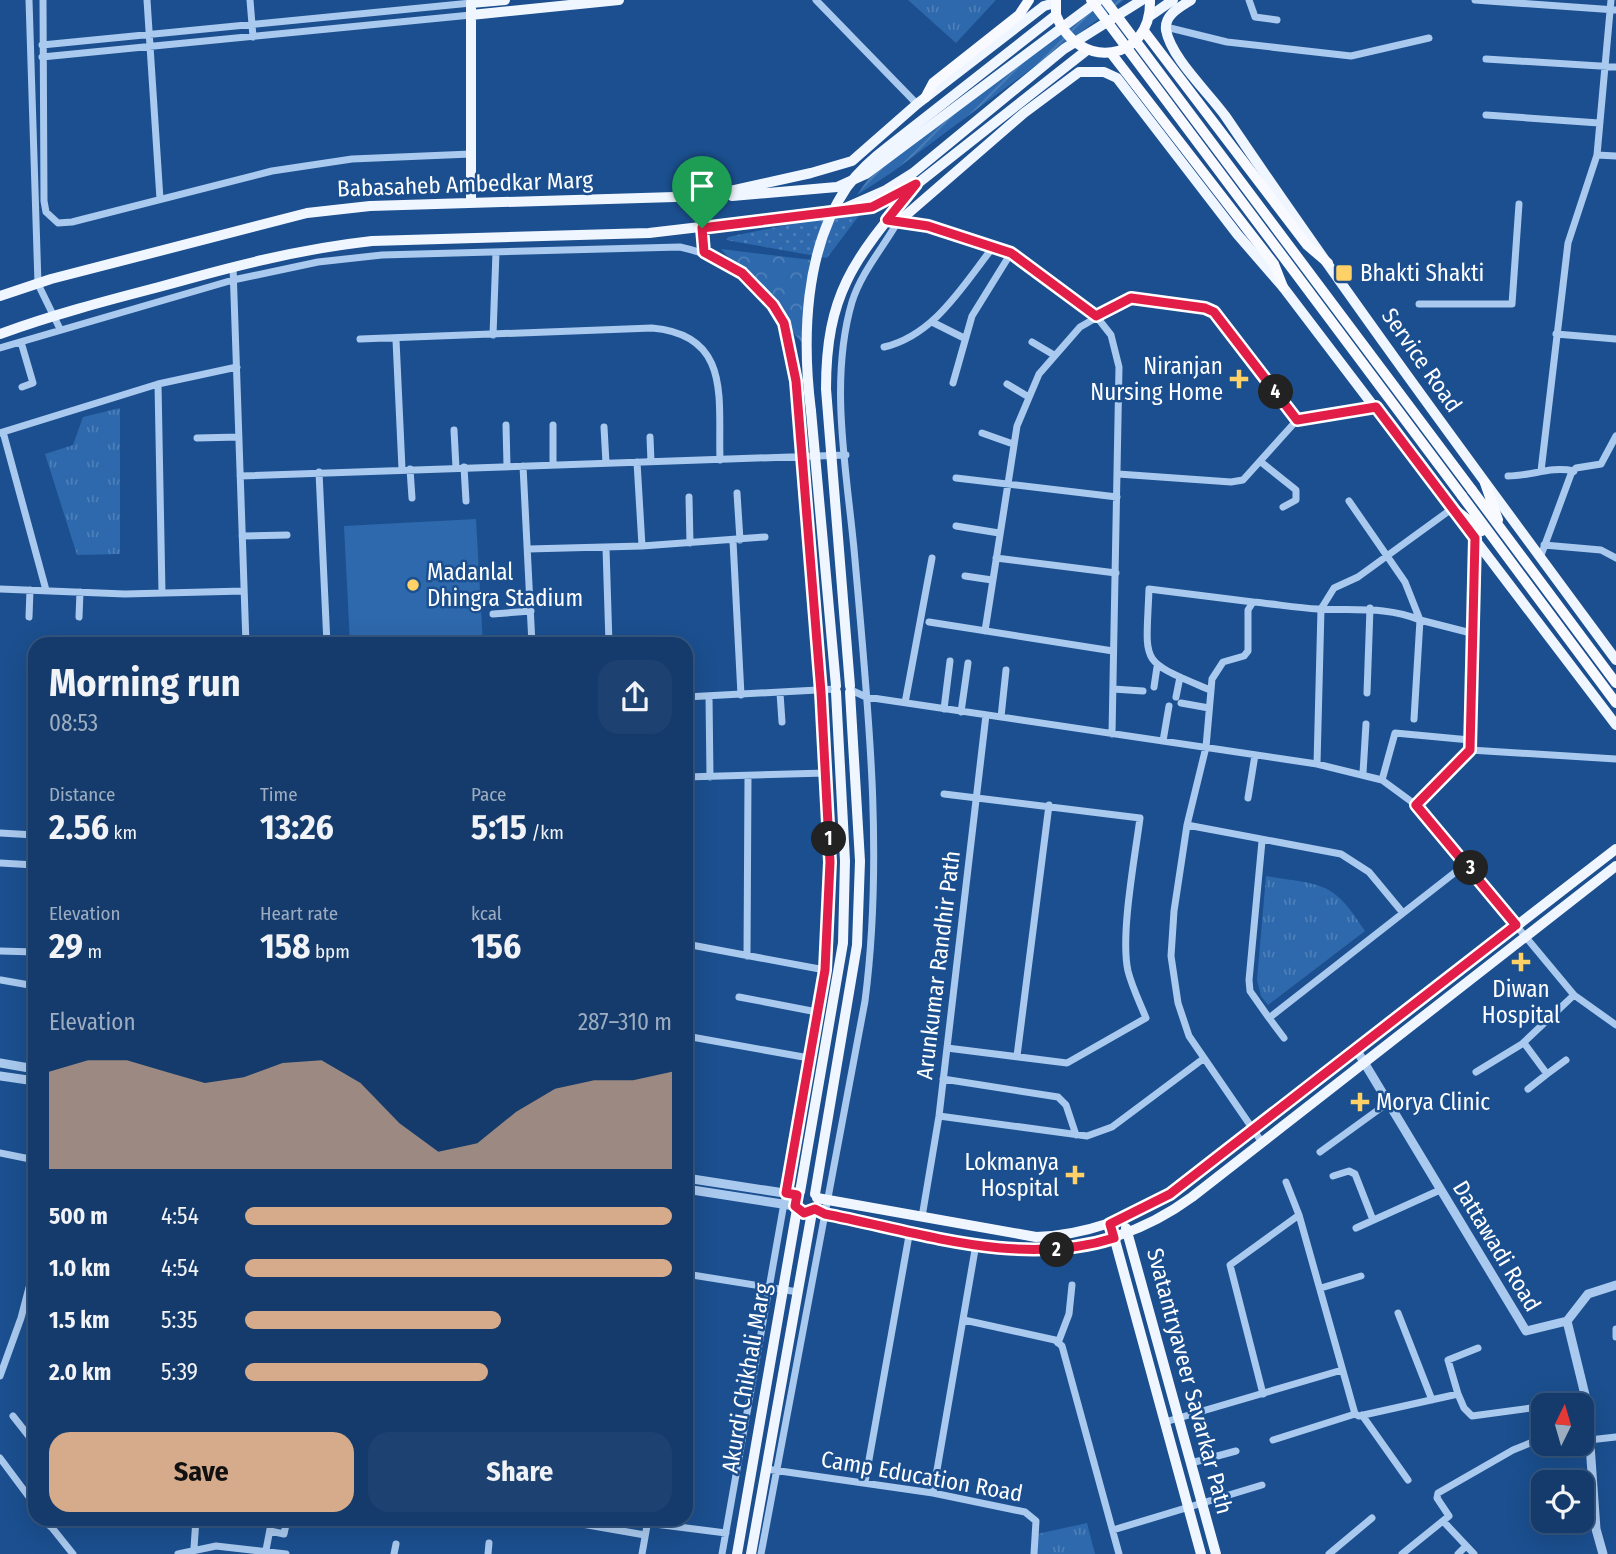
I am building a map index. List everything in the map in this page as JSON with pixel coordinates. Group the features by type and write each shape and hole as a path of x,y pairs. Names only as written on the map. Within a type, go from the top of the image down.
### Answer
{"highway":[{"path":"921,101 933,83 1019,15 1029,0"},
{"path":"1091,0 1616,703"},
{"path":"1105,0 1616,683"},
{"path":"1056,6 1062,30 1073,42 1087,50 1111,53 1124,49 1144,31 1150,16 1150,0"},
{"path":"1144,31 1307,245 1328,263"},
{"path":"1111,53 1274,264 1283,287"},
{"path":"1485,483 1502,531"},
{"path":"1452,508 1492,540"}],"main road":[{"path":"471,9 505,0"},
{"path":"471,9 619,0"},
{"path":"708,196 774,194 837,187 866,174 1099,0"},
{"path":"838,211 886,190 914,173 1064,49 1142,0"},
{"path":"1150,16 1173,0"},
{"path":"1166,27 1168,17 1191,0"},
{"name":"Babasaheb Ambedkar Marg","path":"0,296 307,213 370,206 708,196 852,161 921,101 1044,6 1056,6"},
{"path":"836,689 817,455 806,369 810,301 822,242 834,209 862,168 1056,6"},
{"path":"471,9 471,203"},
{"name":"Service Road","path":"1166,27 1173,48 1485,483 1616,660"},
{"path":"0,334 54,315 300,251 372,241 649,233 872,207 916,184 1087,50"},
{"name":"Akurdi Chikhali Marg","path":"751,1554 771,1470 798,1292 818,1205 857,945 860,861 826,373 838,295 850,270 892,222 1024,113 1079,72 1104,72 1117,78 1237,234 1283,287"},
{"path":"892,222 916,184"},
{"path":"1283,287 1616,725"},
{"path":"836,689 843,682 850,689"},
{"name":"Akurdi Chikhali Marg","path":"737,1554 783,1289 793,1200 843,943 845,861 836,689"},
{"path":"1616,849 1170,1194 1124,1219 1071,1234 1036,1237 922,1217 818,1205 804,1213 793,1200 808,1191 818,1205 910,1230 976,1244 1051,1251 1128,1233 1165,1217 1616,866"},
{"path":"1591,869 1599,879"},
{"name":"Svatantryaveer Savarkar Path","path":"1124,1219 1216,1554"},
{"name":"Svatantryaveer Savarkar Path","path":"1110,1224 1201,1554"}],"street":[{"path":"29,0 38,284 60,329"},
{"path":"43,0 44,201 46,212 58,223 72,222 311,165 471,153"},
{"path":"147,0 160,199"},
{"path":"250,0 253,37"},
{"path":"816,0 921,101"},
{"path":"1475,0 1613,10"},
{"path":"1541,471 1568,243 1597,155 1604,66 1613,10 1611,0"},
{"path":"1247,1 1255,17 1277,20"},
{"path":"42,45 151,36 253,23 471,9"},
{"path":"42,57 253,37 471,9"},
{"path":"1166,27 1227,42 1351,56 1429,38"},
{"path":"1486,58 1616,67"},
{"path":"1486,115 1599,123"},
{"path":"1597,155 1616,156"},
{"path":"1419,304 1512,304 1519,204"},
{"path":"761,1554 771,1470 818,1205 865,1000 872,946 875,861 866,697 841,374 849,314 857,289 892,222 928,226 1011,253 1096,316 1111,335 1117,350 1118,474 1112,734"},
{"path":"702,228 704,252"},
{"path":"884,347 913,337 932,322 994,246"},
{"path":"0,348 233,280 293,266 347,258 496,252 680,247 704,252 742,273 766,297 784,323 796,381 821,692 830,862 825,970 809,1058 793,1200 769,1287 722,1554"},
{"path":"493,335 496,252"},
{"path":"953,383 972,316 1011,253"},
{"path":"233,267 246,637"},
{"path":"985,631 1013,444 1027,396 1054,355 1080,327 1096,316 1131,298 1205,308 1214,312 1297,420"},
{"path":"932,322 964,338"},
{"path":"360,339 396,340 652,328 685,334 706,352 717,374 720,460"},
{"path":"1556,334 1616,339"},
{"path":"396,340 406,469 412,498"},
{"path":"21,342 33,383 22,387"},
{"path":"1032,342 1054,355"},
{"path":"46,590 2,432 158,384 237,368"},
{"path":"158,384 162,593"},
{"path":"1007,384 1027,396"},
{"path":"1118,474 1231,482 1243,480 1297,420 1376,407"},
{"path":"506,425 507,466"},
{"path":"553,425 553,465"},
{"path":"604,426 606,463"},
{"path":"454,430 466,501"},
{"path":"982,433 1013,444"},
{"path":"1508,476 1558,468 1574,471 1601,464 1616,436"},
{"path":"197,438 239,437"},
{"path":"650,437 651,462"},
{"path":"240,476 846,455"},
{"path":"637,462 642,546"},
{"path":"1261,462 1296,490 1296,500 1283,507"},
{"path":"523,466 532,637"},
{"path":"1540,558 1574,471"},
{"path":"318,472 327,637"},
{"path":"957,478 1117,496"},
{"path":"737,493 741,695"},
{"path":"689,497 690,543"},
{"path":"1349,502 1388,555 1413,597 1420,620 1414,719"},
{"path":"1317,764 1321,609 1334,588 1358,577 1452,508"},
{"path":"956,526 999,533"},
{"path":"242,536 287,534"},
{"path":"528,549 606,548 765,537"},
{"path":"1416,805 1470,750 1475,634 1475,538"},
{"path":"1545,545 1601,550 1616,558"},
{"path":"606,548 610,637"},
{"path":"905,703 932,558"},
{"path":"996,558 1116,573"},
{"path":"965,576 992,580"},
{"path":"0,589 162,593 244,591"},
{"path":"1210,690 1157,667 1147,649 1149,589 1321,609 1370,608 1404,613 1420,620 1475,634"},
{"path":"29,617 30,590"},
{"path":"79,617 80,592"},
{"path":"1253,602 1248,610 1248,651 1244,656 1223,662 1216,669 1210,690 1206,747 1187,825 1174,911 1171,956 1182,1020 1203,1059 1261,1141"},
{"path":"1367,693 1370,608"},
{"path":"493,614 531,611"},
{"path":"929,622 1113,651"},
{"path":"944,709 950,661"},
{"path":"961,712 968,663"},
{"path":"1154,687 1157,667"},
{"path":"1000,717 1006,670"},
{"path":"1180,677 1178,700 1209,708"},
{"path":"693,696 821,692 836,689"},
{"path":"850,689 866,697 1317,764 1363,773 1382,780 1416,805 1467,863 1574,995 1616,1025"},
{"path":"1113,689 1143,691"},
{"path":"780,693 782,722"},
{"path":"709,696 710,777"},
{"path":"1163,741 1169,706"},
{"name":"Arunkumar Randhir Path","path":"922,1217 939,1116 986,715"},
{"path":"1363,773 1366,724"},
{"path":"1382,780 1395,733 1470,740"},
{"path":"1470,750 1616,760"},
{"path":"1248,798 1255,755"},
{"path":"693,777 826,773"},
{"path":"747,956 748,777"},
{"path":"944,794 978,796 1140,818 1129,906 1127,958 1130,976 1146,1018 1074,1062 1058,1063 947,1048"},
{"path":"1017,1056 1049,805"},
{"path":"1187,825 1262,841 1312,846 1358,863 1370,872 1403,913"},
{"path":"0,833 28,835"},
{"path":"1262,841 1250,991 1284,1038"},
{"path":"0,863 28,865"},
{"path":"1269,1018 1467,863"},
{"path":"693,945 825,970"},
{"path":"0,951 28,952"},
{"path":"1,980 28,985"},
{"path":"1476,1072 1524,1042 1574,995"},
{"path":"738,997 817,1012"},
{"path":"693,1037 809,1058"},
{"path":"1524,1042 1547,1074"},
{"name":"Dattawadi Road","path":"1356,1049 1526,1331 1567,1321 1582,1393"},
{"path":"939,1116 1087,1136 1112,1127 1203,1059"},
{"path":"1528,1089 1566,1060"},
{"path":"0,1063 28,1068"},
{"path":"0,1076 28,1080"},
{"path":"943,1079 1058,1097 1066,1105 1076,1135"},
{"path":"1320,1152 1389,1102"},
{"path":"0,1153 28,1159"},
{"path":"1333,1176 1349,1171 1355,1174 1373,1220"},
{"path":"693,1179 793,1200"},
{"path":"1286,1182 1299,1215 1342,1370 1358,1415 1408,1480"},
{"path":"693,1190 793,1200"},
{"path":"1356,1228 1440,1190"},
{"path":"1264,1394 1230,1265 1299,1215"},
{"path":"865,1482 910,1230"},
{"path":"933,1493 976,1244"},
{"path":"693,1276 798,1292"},
{"path":"1321,1288 1361,1276"},
{"path":"1058,1343 1069,1314 1072,1285"},
{"path":"1567,1321 1588,1294 1616,1286"},
{"path":"0,1376 28,1292"},
{"path":"1398,1313 1432,1400"},
{"path":"964,1320 1058,1343 1066,1356 1119,1554"},
{"path":"1616,1329 1616,1337"},
{"path":"1478,1348 1448,1360 1464,1408 1472,1416 1531,1408"},
{"path":"1165,1422 1342,1370"},
{"path":"1273,1440 1358,1415 1458,1394"},
{"path":"13,1416 28,1435"},
{"path":"1594,1440 1616,1437"},
{"path":"1402,1554 1449,1514 1437,1498 1438,1493 1513,1450 1531,1443"},
{"path":"1191,1463 1237,1451"},
{"name":"Dattawadi Road","path":"1591,1456 1596,1529 1603,1554"},
{"path":"0,1458 28,1496"},
{"name":"Camp Education Road","path":"771,1470 933,1493 1032,1516 1037,1529 1034,1554"},
{"path":"1113,1530 1262,1485"},
{"path":"1329,1554 1372,1518"},
{"path":"1443,1521 1474,1554"},
{"path":"51,1526 73,1554"},
{"path":"194,1548 196,1526"},
{"path":"266,1550 271,1526"},
{"path":"270,1531 284,1534 286,1526"},
{"path":"593,1526 645,1535"},
{"path":"642,1554 647,1526"},
{"path":"678,1526 726,1534"},
{"path":"488,1554 489,1543"},
{"path":"394,1554 396,1544"},
{"path":"177,1554 194,1548 216,1546 286,1554"},
{"path":"1458,1554 1466,1546"}],"green space":[{"path":"908,0 996,0 956,43"},
{"path":"1103,0 1124,0 891,173 857,195 874,170"},
{"path":"864,209 827,258 726,240 728,237"},
{"path":"721,249 812,260 803,344"},
{"path":"120,408 120,554 77,555 45,454 73,445 83,417"},
{"name":"Madanlal Dhingra Stadium","path":"476,519 483,637 350,637 344,526"},
{"path":"1266,876 1301,881 1324,888 1344,902 1365,931 1268,1005 1261,996 1257,980"},
{"path":"1087,1523 1095,1554 1034,1554 1037,1534"}],"place":[{"name":"Bhakti Shakti","path":"1344,273"},
{"name":"Niranjan Nursing Home","path":"1239,379"},
{"name":"Madanlal Dhingra Stadium","path":"413,585"},
{"name":"Diwan Hospital","path":"1521,962"},
{"name":"Morya Clinic","path":"1360,1102"},
{"name":"Lokmanya Hospital","path":"1075,1175"}],"route":[{"path":"916,184 887,220 928,226 1011,253 1096,316 1131,298 1205,308 1214,312 1297,420 1376,407 1475,538 1475,634 1470,750 1416,805 1516,925 1170,1194 1110,1224 1114,1238 1051,1251 976,1244 825,1214 815,1209 808,1213 800,1212 794,1202 797,1195 786,1193 825,970 830,862 821,692 796,381 784,323 773,305 742,273 704,252 702,228 872,207 916,184"}]}
